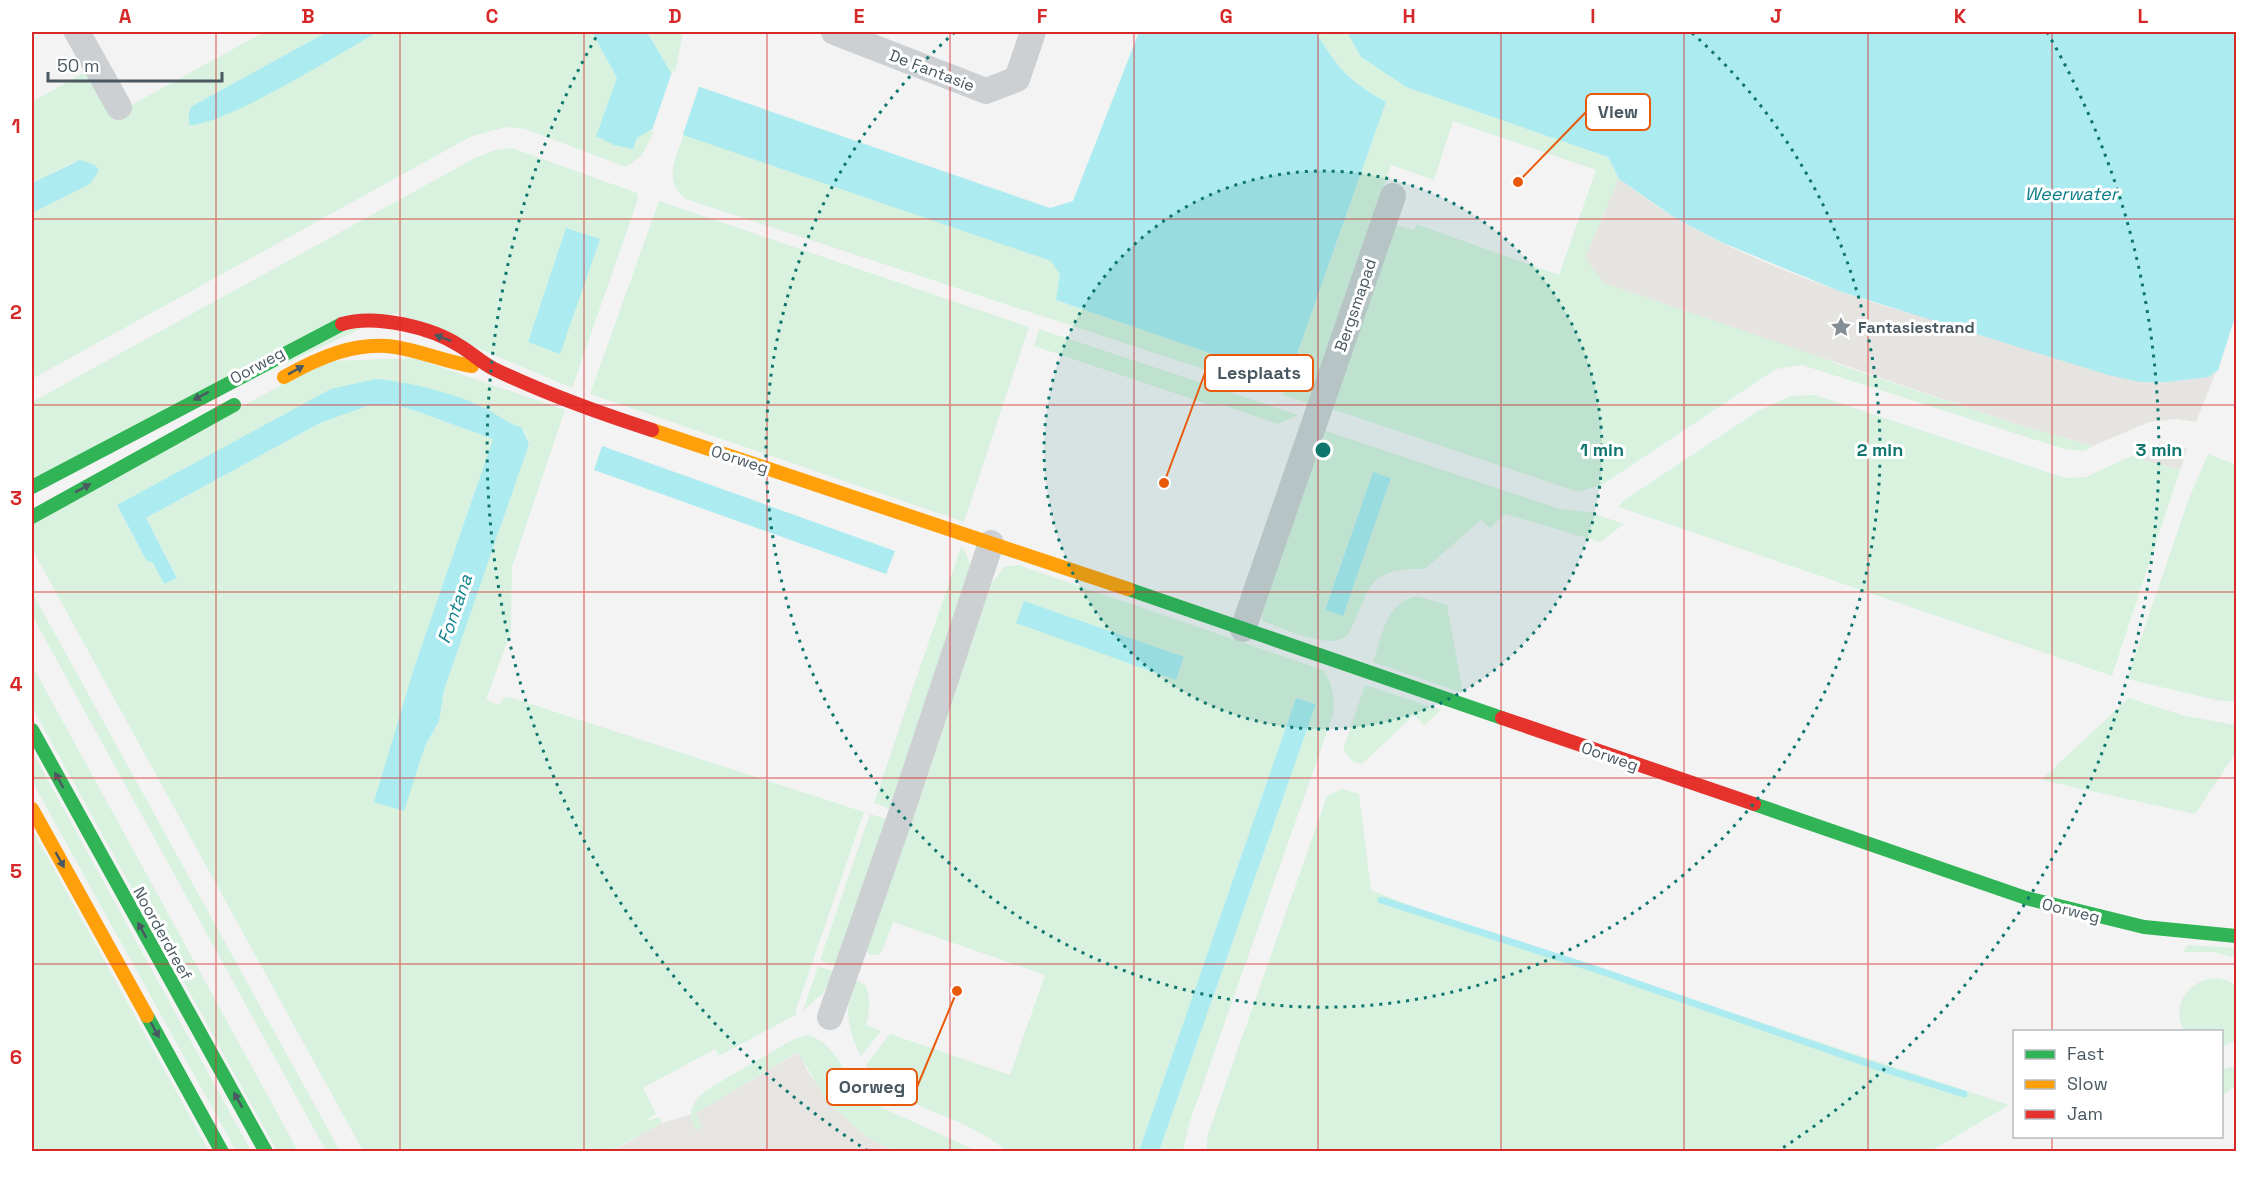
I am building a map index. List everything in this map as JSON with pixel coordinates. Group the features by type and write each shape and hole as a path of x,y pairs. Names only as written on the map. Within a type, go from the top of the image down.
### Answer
{"street":[{"path":"77,32 119,106"},
{"name":"De Fantasie","path":"834,32 986,91 1017,79 1033,32"},
{"name":"Bergsmapad","path":"1243,629 1393,196"},
{"name":"Oorweg","path":"32,488 331,327 354,320 377,320 414,327 458,344 492,368 620,420 991,543 2026,898 2144,927 2236,936"},
{"name":"Oorweg","path":"274,382 319,358 368,346 395,347 448,363 492,368"},
{"name":"Oorweg","path":"32,517 244,399"},
{"path":"830,1017 900,818 991,543"},
{"name":"Noorderdreef","path":"32,730 266,1152"},
{"path":"32,809 222,1152"}],"shaded area":[{"path":"799,1052 807,1070 833,1107 867,1137 893,1151 611,1152 662,1123 696,1113"}],"green space":[{"path":"264,32 327,32 192,106 231,112 378,32 592,32 617,78 637,138 657,126 642,155 626,167 525,129 506,127 472,136 32,379 32,213 63,198 74,162 32,183 32,102 90,69 115,114"},
{"path":"647,32 683,32 674,78"},
{"path":"1316,32 1347,32 1361,57 1406,87 1608,157 1619,179 1585,258 1840,365 2013,423 2093,446 2084,451 2064,449 1802,365 1776,369 1602,485 1578,492 1326,407 1390,223 1414,230 1416,224 1559,275 1596,170 1453,121 1434,180 1391,165 1310,404 1283,395 1386,102 1345,73"},
{"path":"684,134 1051,261 1061,275 1056,300 1275,375 1270,391 686,199 674,184 673,177 675,160"},
{"path":"512,148 637,193 638,199 572,388 395,313 32,481 32,402 475,158 496,150","holes":["599,239 545,348 528,341"]},
{"path":"659,201 1029,327 964,522 590,394"},
{"path":"1039,329 1298,415 1278,424 1220,404 1213,406 1034,346"},
{"path":"414,358 565,410 512,567 511,631 486,700 499,705 503,699 509,697 864,812 796,1010 797,1014 719,1056 715,1049 643,1088 656,1114 644,1121 660,1117 662,1123 611,1151 363,1151 32,549 32,523 303,373 330,361","holes":["410,384 484,408 525,431 529,443 444,690 439,721 425,746 403,811 414,668 493,439 393,405 370,405 320,423 146,518 177,577 164,584 153,563 146,560 117,506"]},
{"path":"1815,395 2065,478 2086,477 2131,456 2180,470 2112,676 1619,507 1623,501 1758,411 1790,396"},
{"path":"1320,429 1560,509 1589,512 1624,524 1600,542 1505,514 1490,528 1481,520 1425,569 1391,572 1380,577 1367,593 1348,635 1340,640 1330,641 1306,637 1262,621 1265,593","holes":["1373,472 1391,478 1343,616 1325,609"]},
{"path":"2208,454 2236,465 2236,702 2216,700 2127,679 2188,501"},
{"path":"961,547 966,553 970,566 890,809 874,803"},
{"path":"1018,565 1323,670 1331,686 1333,715 1189,1124 1183,1151 1159,1151 1316,704 1296,698 1139,1151 1006,1151 990,1138 896,1093 880,1081 866,1065 890,1034 1010,1075 1045,975 893,922 882,951 878,955 870,955 865,949 991,584 1004,567","holes":["1024,602 1184,658 1176,679 1017,623"]},
{"path":"32,592 340,1151 326,1151 32,615"},
{"path":"1416,596 1447,605 1463,693 1373,662 1391,613 1406,600"},
{"path":"32,665 298,1151 277,1151 32,707"},
{"path":"1365,685 1441,710 1424,725 1414,715 1362,764 1352,761 1343,750"},
{"path":"2129,698 2185,716 2236,725 2236,758 2233,757 2195,814 2041,780"},
{"path":"32,751 251,1151 236,1151 32,781"},
{"path":"1342,789 1359,794 1371,890 1421,910 2009,1105 1931,1151 1206,1151 1208,1134 1327,796"},
{"path":"870,814 886,819 837,967 820,960"},
{"path":"32,829 209,1151 32,1151"},
{"path":"2188,945 2236,948 2236,958 2213,952 2183,952"},
{"path":"818,966 835,972 823,993 803,1011"},
{"path":"2216,978 2229,981 2236,986 2236,1040 2223,1046 2223,1030 2184,1030 2180,1021 2181,1003 2185,996 2197,983"},
{"path":"858,981 865,985 869,1000 866,1025 881,1031 861,1056 850,1029 848,1011 853,983"},
{"path":"808,1035 827,1046 847,1074 827,1101 798,1052 696,1113 702,1127 696,1130 691,1112 695,1102 703,1093 794,1039"},
{"path":"2236,1066 2236,1085 2223,1095 2223,1069"},
{"path":"853,1082 876,1105 977,1151 893,1151 867,1137 833,1107"}],"sand":[{"name":"Fantasiestrand","path":"1619,179 1669,214 1726,245 1804,278 1884,306 2168,382 2209,377 2216,372 2196,422 2176,419 2149,422 2093,446 2013,423 1604,283 1585,258"},
{"path":"2166,442 2187,449 2180,470 2131,456"}],"water":[{"path":"327,32 378,32 255,101 206,122 189,125 189,112 192,106"},
{"path":"592,32 647,32 674,78 1050,208 1073,201 1139,32 1316,32 1345,73 1386,102 1288,380 1056,300 1060,275 1051,261 657,126 637,138 633,149 614,145 596,136 617,78"},
{"name":"Weerwater","path":"1347,32 2236,32 2236,314 2218,370 2209,377 2168,382 2140,382 2108,375 1839,291 1721,242 1675,218 1619,179 1608,157 1406,87 1361,57"},
{"path":"80,160 94,165 99,170 90,184 32,213 32,183"},
{"path":"566,228 600,239 560,354 528,342"},
{"name":"Fontana","path":"375,379 431,389 474,403 522,428 529,444 444,690 439,721 425,746 404,811 374,802 414,668 493,439 393,405 370,405 320,423 146,518 177,578 164,584 153,563 146,560 117,505 331,389"},
{"path":"602,446 895,551 886,574 594,470"},
{"path":"1373,472 1391,478 1343,616 1325,610"},
{"path":"1024,601 1184,657 1176,680 1016,623"},
{"path":"1296,698 1316,704 1159,1151 1139,1151"}],"pier":[{"path":"673,69 676,76 700,84 682,137 657,129 651,133"}],"waterway":[{"path":"1381,900 1595,969 1878,1067 1964,1094"}],"traffic: fast":[{"path":"32,487 342,324"},
{"path":"32,517 234,405"},
{"path":"1128,589 1502,718"},
{"path":"32,730 266,1152"},
{"path":"1754,804 2026,898 2144,927 2236,936"},
{"path":"147,1016 222,1152"}],"traffic: slow":[{"path":"284,377 310,363 366,346 395,347 472,366"},
{"path":"652,430 1128,589"},
{"path":"32,809 147,1016"}],"traffic: jam":[{"path":"342,324 355,321 386,322 434,333 460,346 490,367 513,378 612,417 652,430"},
{"path":"1502,718 1754,804"}],"place":[{"name":"View","path":"1518,182"},
{"name":"Fantasiestrand","path":"1841,327"},
{"name":"Lesplaats","path":"1164,483"},
{"name":"Oorweg","path":"957,991"}]}
